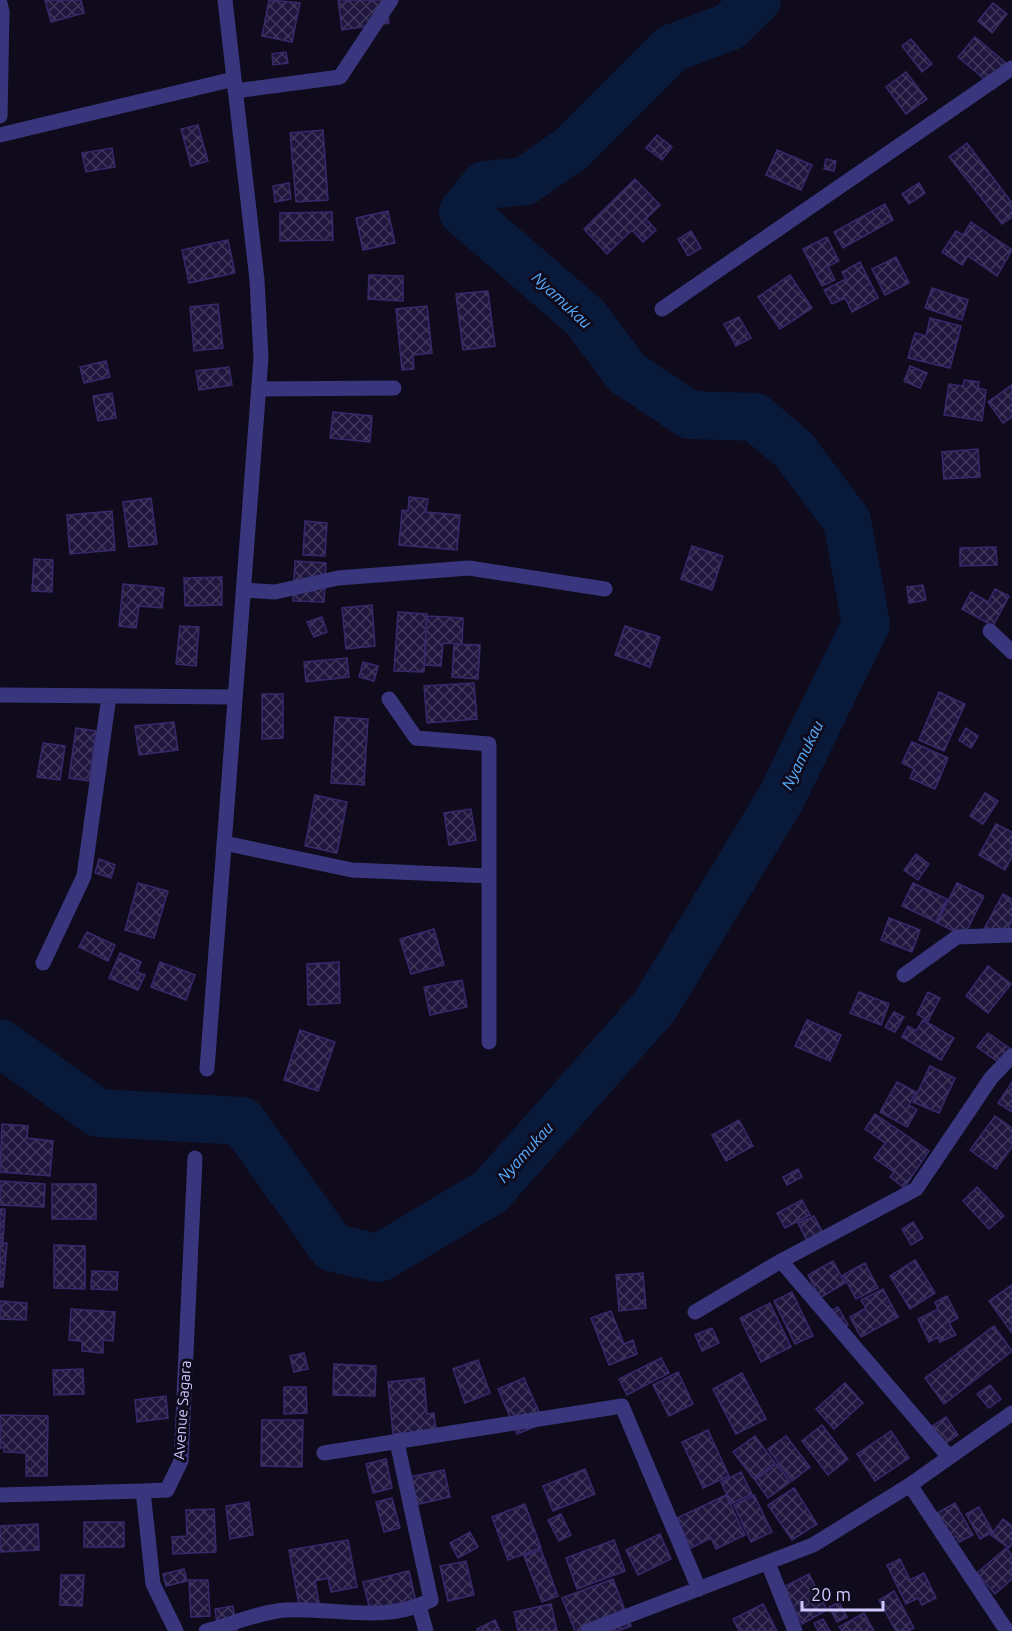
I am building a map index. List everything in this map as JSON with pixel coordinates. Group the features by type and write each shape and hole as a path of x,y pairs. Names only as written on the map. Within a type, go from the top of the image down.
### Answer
{"street":[{"path":"207,1069 261,357 257,280 225,0"},
{"path":"0,135 234,85 340,77 391,0"},
{"path":"0,3 0,116"},
{"path":"662,309 1012,68"},
{"path":"259,388 394,388"},
{"path":"244,590 275,592 338,578 470,568 605,589"},
{"path":"990,631 1012,652"},
{"path":"0,695 235,697"},
{"path":"43,963 84,876 109,696"},
{"path":"388,699 416,738 489,744 489,1042"},
{"path":"224,843 352,870 489,876"},
{"path":"904,975 957,937 1012,935"},
{"path":"695,1312 781,1261 916,1189 991,1078 1012,1056"},
{"name":"Avenue Sagara","path":"143,1491 167,1490 181,1461 195,1158"},
{"path":"781,1261 949,1457"},
{"path":"324,1453 622,1406 699,1589"},
{"path":"588,1631 813,1545 910,1485 1012,1413"},
{"path":"206,1631 285,1610 375,1615 419,1606 431,1600 397,1442"},
{"path":"910,1485 1007,1631"},
{"path":"0,1495 143,1491 153,1584 176,1631"},
{"path":"768,1563 795,1631"},
{"path":"419,1606 426,1631"}],"building":[{"path":"45,0 81,0 84,13 51,22"},
{"path":"269,0 300,3 292,42 262,36"},
{"path":"338,0 386,0 389,23 342,30"},
{"path":"993,3 1007,14 992,33 978,21"},
{"path":"975,37 1012,68 995,88 958,57"},
{"path":"911,39 932,64 922,72 902,46"},
{"path":"286,52 288,63 273,65 272,54"},
{"path":"906,72 927,99 906,114 886,87"},
{"path":"198,125 208,161 191,166 181,129"},
{"path":"323,130 328,200 296,202 290,133"},
{"path":"657,135 672,147 662,160 646,148"},
{"path":"967,143 1012,203 1012,217 1002,224 949,157"},
{"path":"112,148 115,167 86,172 82,153"},
{"path":"777,150 812,165 801,190 766,175"},
{"path":"826,159 836,161 834,171 824,169"},
{"path":"635,179 660,205 646,219 656,230 643,242 632,230 607,254 584,229"},
{"path":"289,183 291,199 275,202 273,186"},
{"path":"919,183 925,193 909,204 902,194"},
{"path":"885,204 893,220 843,248 834,232"},
{"path":"388,211 395,243 363,250 356,218"},
{"path":"332,212 333,240 280,241 280,213"},
{"path":"971,222 1012,250 997,276 968,256 962,265 942,252 956,231 963,235"},
{"path":"691,231 701,248 688,256 678,239"},
{"path":"827,237 839,261 828,266 835,280 822,286 803,249"},
{"path":"228,240 235,273 189,283 182,250"},
{"path":"896,257 909,283 885,295 872,269"},
{"path":"860,262 878,298 852,312 845,298 832,304 824,290 846,279 842,272"},
{"path":"369,275 403,276 403,301 368,299"},
{"path":"790,275 812,308 780,329 758,297"},
{"path":"932,288 968,300 962,320 925,308"},
{"path":"488,291 495,346 463,350 456,294"},
{"path":"218,304 223,348 194,351 190,307"},
{"path":"427,306 432,353 413,355 414,369 402,370 396,309"},
{"path":"739,317 751,338 736,346 724,324"},
{"path":"930,318 961,326 950,368 908,358 915,333 926,336"},
{"path":"106,361 110,377 84,383 80,367"},
{"path":"910,366 927,373 920,388 904,381"},
{"path":"229,367 232,385 199,390 196,371"},
{"path":"964,380 979,382 978,388 986,390 982,421 944,415 949,384 963,386"},
{"path":"1012,385 1012,417 1003,423 988,402"},
{"path":"112,393 116,418 98,421 93,396"},
{"path":"333,412 372,416 370,442 330,438"},
{"path":"978,449 980,477 944,479 942,452"},
{"path":"409,497 428,499 426,512 460,515 457,550 399,545 402,510 408,511"},
{"path":"151,498 157,544 129,547 123,502"},
{"path":"112,511 115,550 70,554 67,515"},
{"path":"305,521 327,523 325,556 303,555"},
{"path":"692,546 723,556 712,590 681,579"},
{"path":"996,547 997,565 960,566 960,548"},
{"path":"34,559 53,560 52,592 32,591"},
{"path":"295,561 326,563 324,602 293,601"},
{"path":"222,577 222,605 185,606 184,578"},
{"path":"123,584 164,588 162,608 139,606 136,628 119,626"},
{"path":"923,585 926,600 909,603 907,587"},
{"path":"995,589 1009,596 993,626 962,609 971,592 988,602"},
{"path":"372,605 375,646 346,649 342,608"},
{"path":"398,612 427,614 424,672 394,671"},
{"path":"427,616 463,618 462,644 443,643 441,666 424,665"},
{"path":"322,617 327,632 314,637 307,622"},
{"path":"180,626 199,627 196,666 176,664"},
{"path":"625,626 660,637 650,667 615,655"},
{"path":"454,644 480,645 478,679 452,677"},
{"path":"347,658 349,677 306,682 304,662"},
{"path":"363,662 378,666 374,681 359,677"},
{"path":"474,683 477,719 427,723 424,686"},
{"path":"939,692 965,704 944,751 919,740"},
{"path":"262,694 283,694 283,738 262,739"},
{"path":"335,717 368,719 364,785 331,783"},
{"path":"174,722 178,750 139,755 135,726"},
{"path":"76,728 96,731 89,781 69,778"},
{"path":"966,728 978,736 971,748 959,740"},
{"path":"912,742 948,758 935,789 910,778 914,769 902,763"},
{"path":"43,743 65,746 60,780 37,777"},
{"path":"985,793 998,801 983,824 970,816"},
{"path":"315,795 347,802 337,853 305,846"},
{"path":"471,809 476,840 449,845 444,813"},
{"path":"996,824 1012,832 1012,857 1005,870 979,855"},
{"path":"916,854 929,864 918,880 904,870"},
{"path":"99,859 115,865 111,878 95,873"},
{"path":"138,883 168,891 154,938 125,930"},
{"path":"913,883 947,899 936,922 902,906"},
{"path":"957,883 984,896 964,936 937,923"},
{"path":"1003,894 1012,899 1012,921 1003,938 984,929"},
{"path":"889,918 920,930 912,952 881,940"},
{"path":"434,929 444,965 411,974 400,939"},
{"path":"87,932 115,945 108,961 79,947"},
{"path":"120,953 141,962 137,972 145,975 138,990 109,978"},
{"path":"160,962 195,975 186,1000 151,987"},
{"path":"339,962 340,1003 308,1005 307,964"},
{"path":"988,966 1011,984 988,1013 966,996"},
{"path":"462,980 467,1007 430,1015 424,987"},
{"path":"859,992 889,1004 881,1025 850,1013"},
{"path":"928,992 940,998 928,1021 917,1014"},
{"path":"894,1012 904,1017 895,1032 885,1027"},
{"path":"807,1020 841,1035 830,1061 795,1046"},
{"path":"923,1020 954,1038 941,1060 902,1037 908,1026 916,1031"},
{"path":"300,1030 335,1042 318,1091 284,1080"},
{"path":"988,1033 1012,1050 1008,1069 977,1047"},
{"path":"930,1066 955,1078 939,1113 913,1102"},
{"path":"897,1082 916,1092 909,1105 917,1110 907,1127 880,1112"},
{"path":"1012,1082 1012,1112 998,1103"},
{"path":"875,1114 929,1151 904,1188 890,1177 894,1172 874,1158 885,1143 865,1129"},
{"path":"995,1116 1012,1128 1012,1147 996,1169 970,1150"},
{"path":"739,1120 753,1146 726,1161 712,1135"},
{"path":"2,1124 28,1126 27,1138 53,1141 50,1176 0,1172"},
{"path":"798,1169 802,1177 787,1185 783,1177"},
{"path":"0,1181 45,1184 44,1207 0,1205"},
{"path":"52,1184 96,1184 96,1219 52,1219"},
{"path":"977,1187 1004,1216 989,1229 963,1201"},
{"path":"802,1200 810,1215 785,1228 777,1213"},
{"path":"0,1209 5,1209 3,1242 0,1241"},
{"path":"814,1216 824,1235 808,1243 798,1223"},
{"path":"913,1222 923,1238 911,1245 902,1229"},
{"path":"0,1243 7,1243 3,1287 0,1287"},
{"path":"54,1245 85,1246 85,1289 54,1288"},
{"path":"915,1260 935,1293 910,1309 890,1276"},
{"path":"833,1261 845,1283 820,1298 808,1275"},
{"path":"865,1263 878,1288 856,1299 843,1275"},
{"path":"92,1271 118,1272 117,1290 91,1289"},
{"path":"643,1273 646,1308 619,1311 616,1275"},
{"path":"1012,1285 1012,1333 989,1301"},
{"path":"883,1289 898,1317 861,1337 850,1317 866,1308 861,1300"},
{"path":"792,1292 813,1336 795,1344 774,1301"},
{"path":"947,1296 958,1318 949,1323 956,1335 940,1342 938,1337 929,1342 918,1319 938,1309 935,1302"},
{"path":"0,1301 27,1303 26,1320 0,1319"},
{"path":"770,1303 791,1347 761,1362 740,1318"},
{"path":"838,1307 848,1325 834,1333 824,1314"},
{"path":"71,1309 115,1312 113,1341 103,1340 103,1353 82,1351 82,1341 69,1340"},
{"path":"611,1311 624,1344 633,1340 637,1354 609,1365 591,1318"},
{"path":"994,1326 1012,1351 944,1404 925,1378"},
{"path":"712,1328 719,1343 702,1351 695,1335"},
{"path":"304,1353 308,1369 294,1372 290,1356"},
{"path":"661,1358 669,1373 627,1395 619,1379"},
{"path":"478,1360 490,1393 465,1403 453,1369"},
{"path":"334,1364 376,1366 375,1396 333,1395"},
{"path":"83,1369 84,1394 54,1395 53,1370"},
{"path":"678,1372 693,1404 669,1416 653,1385"},
{"path":"742,1373 766,1419 736,1434 713,1389"},
{"path":"424,1378 427,1414 434,1413 436,1430 393,1434 388,1382"},
{"path":"524,1378 544,1423 517,1434 498,1389"},
{"path":"845,1383 863,1403 834,1429 816,1409"},
{"path":"990,1385 1001,1399 989,1408 977,1394"},
{"path":"284,1387 306,1387 307,1413 284,1414"},
{"path":"166,1396 168,1418 137,1422 135,1400"},
{"path":"0,1415 48,1416 47,1476 26,1476 26,1453 4,1452 4,1448 0,1448"},
{"path":"946,1417 958,1435 943,1445 931,1427"},
{"path":"262,1420 303,1420 302,1467 261,1466"},
{"path":"822,1425 848,1459 828,1475 802,1441"},
{"path":"708,1430 729,1476 703,1488 682,1442"},
{"path":"891,1431 909,1458 875,1481 857,1454"},
{"path":"755,1436 775,1463 754,1479 733,1452"},
{"path":"786,1436 810,1467 792,1481 768,1449"},
{"path":"386,1459 392,1488 373,1493 366,1464"},
{"path":"777,1464 790,1482 768,1498 755,1480"},
{"path":"585,1469 595,1494 553,1511 543,1486"},
{"path":"444,1470 450,1497 415,1505 409,1477"},
{"path":"741,1472 752,1494 731,1504 721,1482"},
{"path":"794,1488 817,1524 792,1540 768,1505"},
{"path":"726,1495 745,1535 716,1549 711,1538 691,1548 677,1518"},
{"path":"754,1495 772,1532 751,1542 734,1505"},
{"path":"392,1498 400,1528 384,1532 376,1502"},
{"path":"249,1502 253,1535 230,1539 226,1506"},
{"path":"955,1503 973,1535 959,1542 956,1536 944,1543 930,1517"},
{"path":"525,1504 541,1548 508,1560 492,1517"},
{"path":"979,1507 993,1532 980,1539 966,1514"},
{"path":"214,1509 216,1552 173,1554 172,1537 187,1536 186,1510"},
{"path":"561,1514 571,1535 559,1541 548,1520"},
{"path":"1003,1519 1012,1526 1012,1544 1009,1548 991,1535"},
{"path":"84,1522 124,1522 124,1547 84,1547"},
{"path":"38,1524 39,1550 0,1552 0,1526"},
{"path":"470,1532 478,1547 458,1558 450,1543"},
{"path":"660,1534 671,1559 638,1575 626,1550"},
{"path":"348,1540 357,1587 331,1592 328,1578 315,1581 320,1608 300,1611 289,1550"},
{"path":"614,1540 625,1571 577,1589 566,1558"},
{"path":"1006,1548 1012,1555 1012,1579 995,1594 977,1573"},
{"path":"541,1550 558,1596 542,1602 524,1556"},
{"path":"900,1559 910,1580 924,1573 936,1598 922,1605 918,1598 906,1604 887,1565"},
{"path":"466,1561 474,1595 448,1601 440,1566"},
{"path":"184,1569 187,1581 166,1586 163,1574"},
{"path":"409,1571 417,1606 372,1618 363,1582"},
{"path":"809,1574 827,1610 802,1624 791,1603 774,1592"},
{"path":"61,1575 84,1575 82,1606 60,1605"},
{"path":"613,1579 631,1626 618,1631 575,1631 562,1598"},
{"path":"189,1580 208,1580 210,1616 191,1617"},
{"path":"894,1591 914,1628 908,1631 896,1631 879,1600"},
{"path":"839,1602 847,1617 837,1622 829,1607"},
{"path":"551,1604 557,1631 518,1631 514,1612"},
{"path":"763,1604 777,1631 739,1631 733,1619"},
{"path":"233,1606 237,1631 218,1631 215,1609"},
{"path":"864,1613 874,1631 842,1631 839,1627"},
{"path":"823,1619 830,1631 818,1631 814,1623"},
{"path":"495,1620 500,1631 478,1631 477,1629"}],"waterway":[{"name":"Nyamukau","path":"0,1043 98,1113 242,1121 333,1248 379,1258 490,1192 655,1006 781,798 866,624 847,521 794,450 755,417 690,415 627,373 585,317 463,212 485,185 525,181 571,149 672,48 729,27 757,0"}]}
